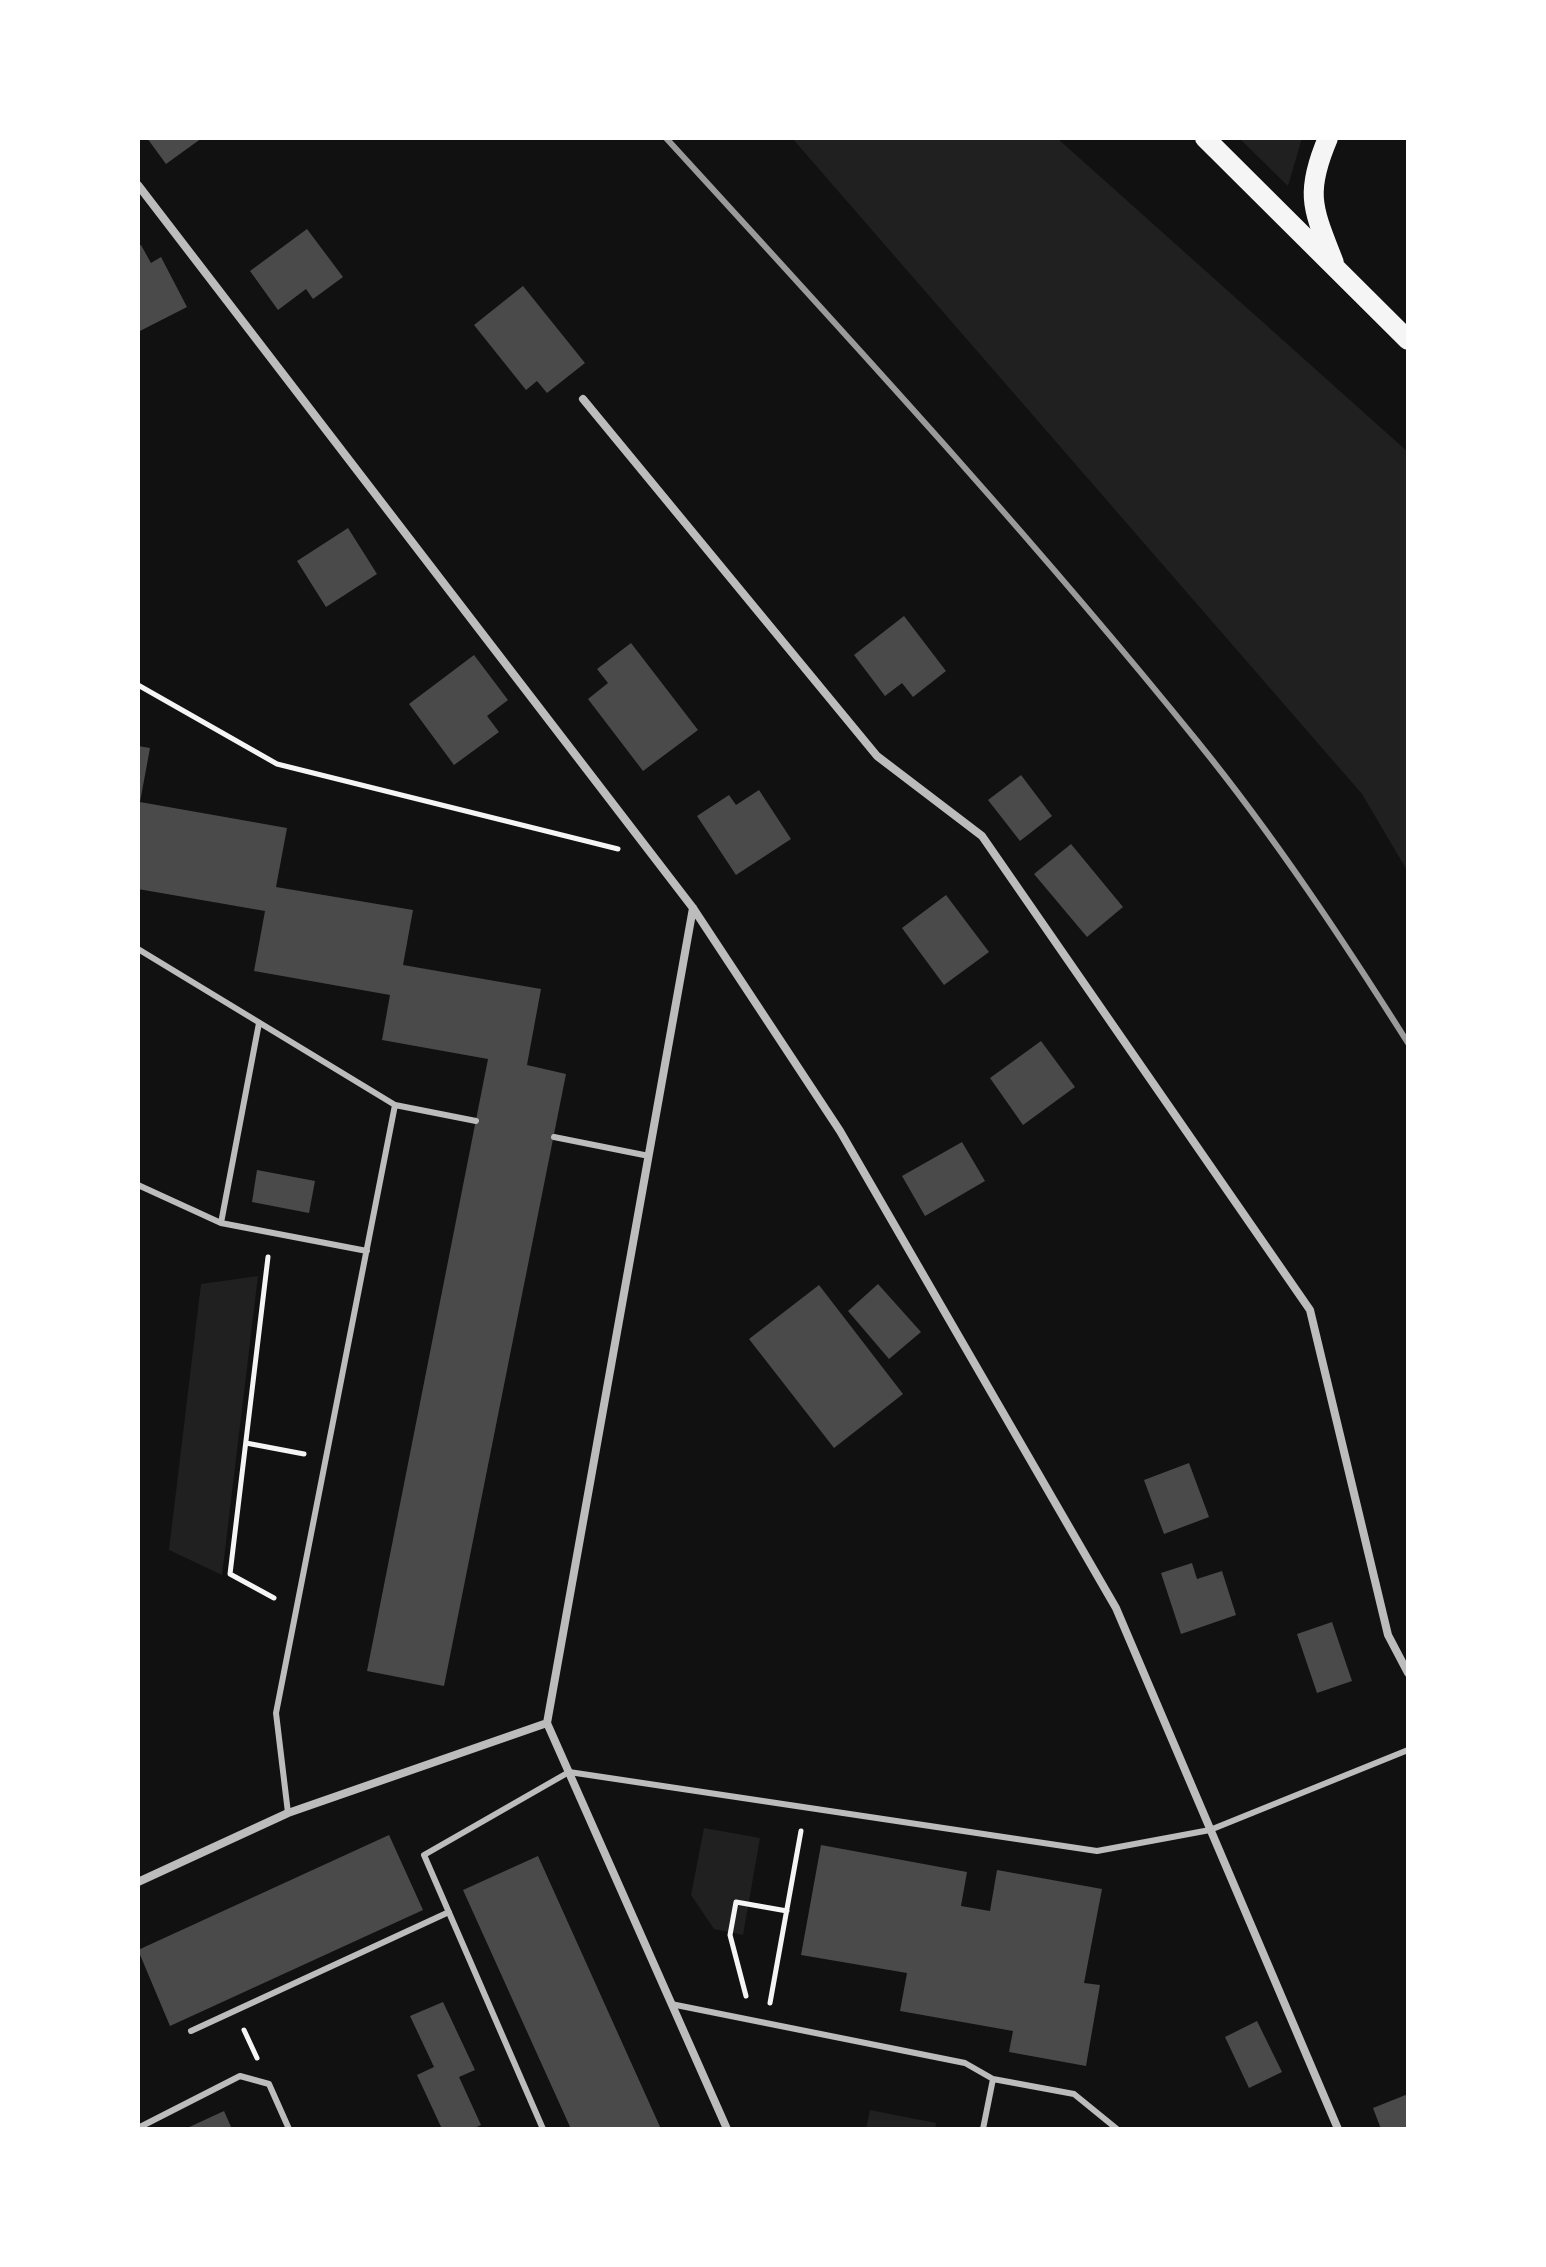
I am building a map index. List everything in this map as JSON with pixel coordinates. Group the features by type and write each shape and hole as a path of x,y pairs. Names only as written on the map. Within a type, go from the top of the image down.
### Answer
{"main road":[{"path":"1205,138 1408,340"},
{"path":"1328,138 1313,173 1313,208 1337,272"}],"street":[{"path":"138,185 693,908 840,1131 1116,1608 1338,2129"},
{"path":"583,399 877,756 982,836 1310,1310 1388,1635 1408,1673"},
{"path":"693,908 547,1723 727,2129"},
{"path":"138,1882 288,1813 547,1723"}],"lane":[{"path":"138,949 395,1105 476,1121"},
{"path":"221,1223 259,1023"},
{"path":"288,1813 276,1713 395,1105"},
{"path":"554,1137 649,1156"},
{"path":"138,1185 221,1223 367,1251"},
{"path":"543,2129 424,1855 569,1772 1097,1851 1210,1830 1408,1750"},
{"path":"191,2031 449,1912"},
{"path":"671,2004 965,2063 993,2079 1074,2094 1117,2129"},
{"path":"138,2128 240,2076 269,2084 289,2129"},
{"path":"983,2129 993,2079"}],"path":[{"path":"138,685 277,764 655,859"},
{"path":"271,1233 230,1574 296,1610"},
{"path":"246,1443 326,1458"},
{"path":"767,2023 806,1808"},
{"path":"752,2020 730,1935 736,1902 787,1911"},
{"path":"235,2011 269,2084"}],"shaded area":[{"path":"792,138 1057,138 1408,452 1408,872 1362,794"},
{"path":"1239,138 1302,138 1288,186"},
{"path":"258,1276 222,1575 169,1550 201,1284"},
{"path":"704,1828 760,1838 743,1935 714,1929 691,1895"},
{"path":"870,2110 936,2123 935,2129 866,2129"}],"building":[{"path":"147,138 202,138 166,164"},
{"path":"307,229 343,277 313,299 306,289 278,310 250,271"},
{"path":"141,245 151,263 161,257 187,307 138,332 138,246"},
{"path":"523,286 585,363 547,393 537,381 526,390 474,325"},
{"path":"348,528 377,574 326,607 297,561"},
{"path":"904,616 946,671 913,697 902,683 885,696 854,655"},
{"path":"631,643 698,730 643,771 588,699 608,683 597,669"},
{"path":"474,655 508,700 487,716 499,732 454,765 409,704"},
{"path":"138,746 150,748 140,802 287,828 276,887 413,910 403,965 541,989 527,1065 566,1074 444,1686 367,1671 488,1059 382,1040 390,995 254,971 265,911 138,889"},
{"path":"1021,775 1052,816 1020,841 988,800"},
{"path":"759,790 791,839 736,875 697,816 729,795 736,805"},
{"path":"1071,844 1123,907 1087,937 1034,874"},
{"path":"946,895 989,952 944,985 902,928"},
{"path":"1041,1041 1075,1087 1023,1125 990,1078"},
{"path":"962,1142 985,1181 925,1216 902,1176"},
{"path":"257,1170 315,1181 309,1213 252,1202"},
{"path":"878,1284 921,1332 889,1359 848,1311"},
{"path":"819,1285 903,1394 834,1448 749,1339"},
{"path":"1189,1463 1209,1517 1164,1534 1144,1480"},
{"path":"1192,1563 1197,1579 1222,1571 1236,1615 1181,1634 1161,1573"},
{"path":"1332,1622 1352,1681 1317,1693 1297,1634"},
{"path":"389,1835 423,1910 170,2026 138,1950"},
{"path":"821,1845 967,1872 961,1906 990,1911 997,1870 1102,1889 1084,1983 1100,1985 1086,2066 1009,2052 1013,2031 900,2011 907,1973 801,1955"},
{"path":"538,1856 661,2129 571,2129 463,1890"},
{"path":"443,2002 475,2070 459,2077 481,2125 472,2129 442,2129 417,2075 434,2067 410,2016"},
{"path":"1257,2021 1282,2072 1249,2088 1225,2037"},
{"path":"1408,2094 1408,2129 1381,2129 1373,2108"},
{"path":"224,2111 232,2129 185,2129"}],"railway":[{"path":"666,138 1003,511 1197,741 1307,889 1408,1043"}]}
